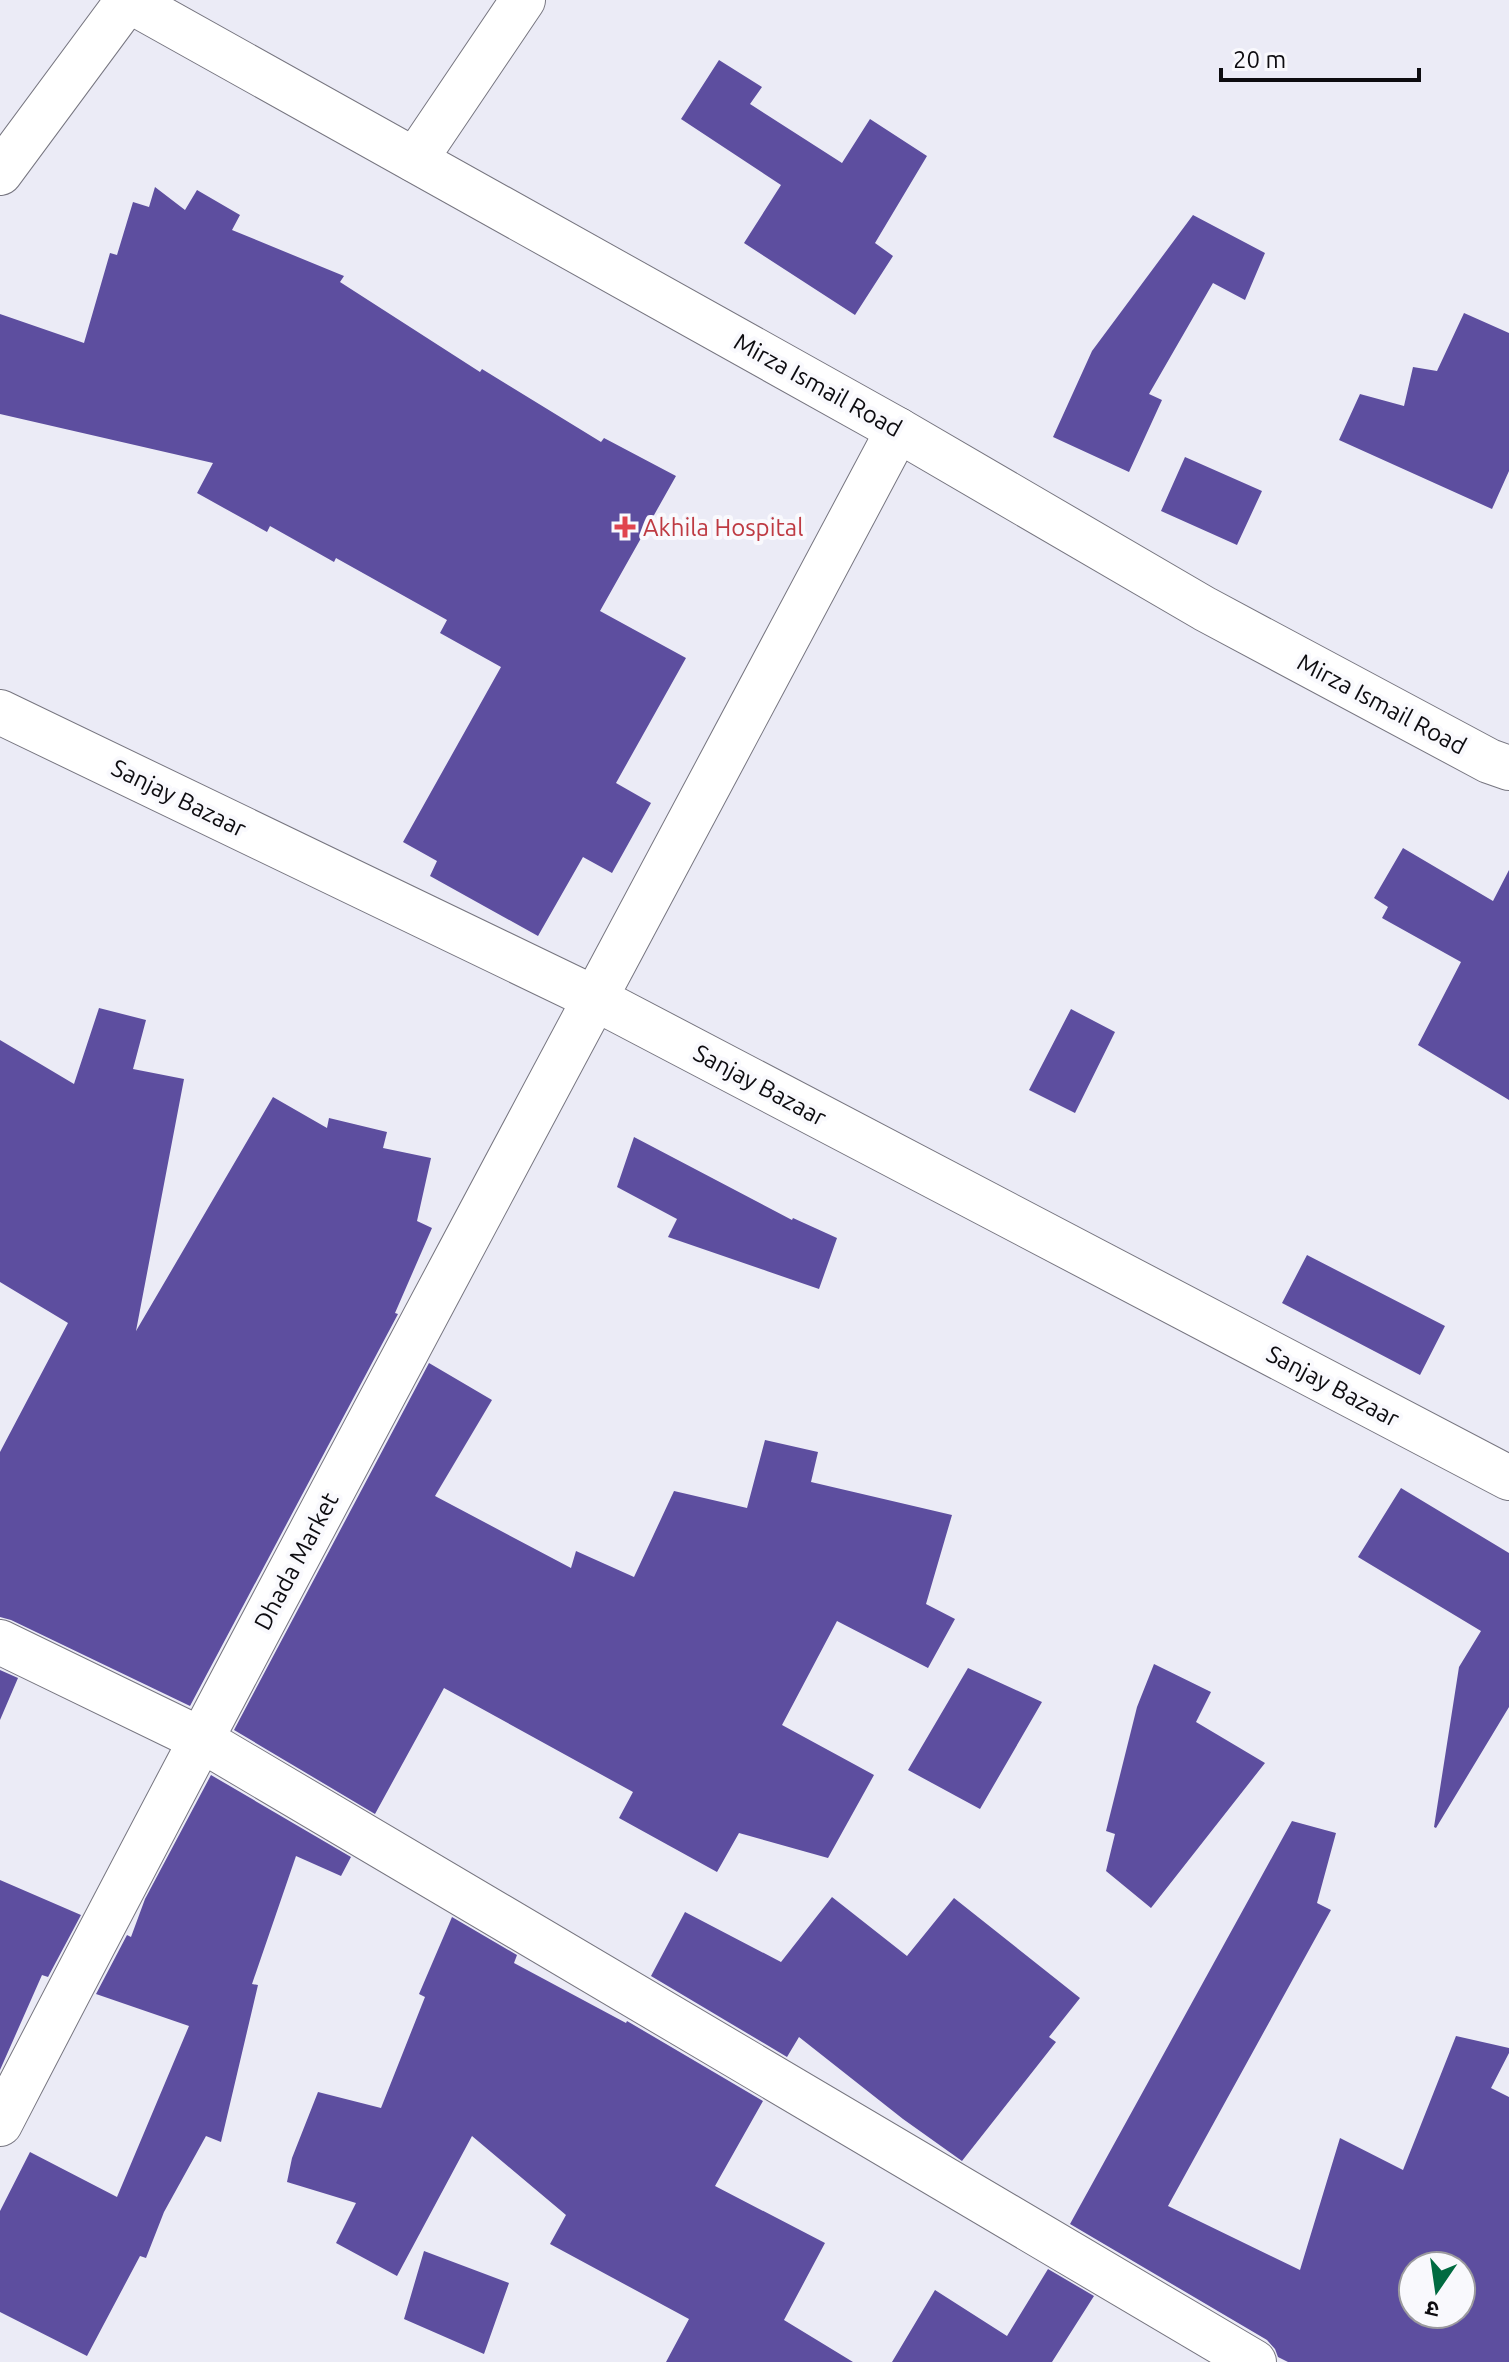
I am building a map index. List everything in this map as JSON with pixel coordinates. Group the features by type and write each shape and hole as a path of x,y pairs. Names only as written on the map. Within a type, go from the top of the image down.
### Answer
{"main road":[{"name":"Mirza Ismail Road","path":"128,0 898,430 1205,609 1489,761 1509,768"},
{"path":"0,173 128,0"},
{"path":"415,160 523,0"},
{"name":"Dhada Market","path":"0,2124 200,1739 898,430"},
{"name":"Sanjay Bazaar","path":"0,712 596,999 1509,1478"},
{"path":"0,1642 200,1739 1254,2362"}],"building":[{"path":"719,60 762,87 750,104 842,163 870,119 927,156 875,243 893,256 855,315 744,243 781,185 681,119"},
{"path":"155,187 185,210 197,190 240,215 232,230 344,276 340,282 480,372 482,369 601,442 604,438 676,476 600,611 686,658 616,783 651,803 612,873 583,857 538,936 430,876 437,861 403,842 501,667 440,633 447,620 336,558 334,562 270,526 267,532 197,493 213,463 0,414 0,314 84,343 110,253 117,255 133,202 149,207"},
{"path":"1193,215 1265,253 1245,300 1213,283 1149,394 1162,400 1129,472 1053,437 1092,351"},
{"path":"1464,313 1509,333 1509,471 1492,509 1339,440 1360,394 1404,406 1413,367 1437,371"},
{"path":"1185,457 1262,491 1237,545 1161,511"},
{"path":"1403,848 1493,901 1509,870 1509,1100 1418,1045 1461,962 1382,918 1388,907 1374,898"},
{"path":"99,1008 146,1020 133,1069 184,1079 136,1331 273,1097 327,1128 329,1118 387,1132 383,1148 431,1158 417,1221 432,1228 395,1313 398,1314 190,1706 0,1617 0,1452 68,1323 0,1282 0,1040 74,1084"},
{"path":"1071,1009 1115,1032 1075,1113 1029,1090"},
{"path":"634,1137 792,1220 837,1238 819,1289 668,1237 677,1219 617,1187"},
{"path":"1307,1255 1445,1326 1420,1375 1282,1303"},
{"path":"429,1363 492,1400 435,1496 571,1568 576,1551 634,1577 674,1491 747,1508 765,1440 818,1452 811,1482 952,1515 926,1604 955,1619 928,1668 837,1621 782,1725 874,1775 828,1858 739,1833 717,1872 619,1818 633,1792 444,1688 375,1814 234,1730"},
{"path":"1401,1488 1509,1553 1509,1707 1436,1828 1459,1667 1481,1631 1358,1557"},
{"path":"1154,1664 1211,1692 1196,1722 1265,1763 1151,1908 1106,1871 1115,1834 1106,1831 1137,1707"},
{"path":"968,1668 1042,1702 980,1809 908,1770"},
{"path":"0,1670 18,1678 0,1720"},
{"path":"211,1775 351,1857 341,1876 296,1856 252,1984 258,1985 221,2142 206,2136 164,2212 146,2258 140,2256 87,2356 0,2312 0,2211 30,2152 117,2197 189,2026 96,1994 127,1935 131,1937 145,1899"},
{"path":"1292,1821 1336,1833 1317,1903 1331,1910 1168,2206 1300,2270 1340,2138 1403,2170 1456,2036 1509,2048 1491,2088 1509,2097 1509,2362 1288,2362 1278,2357 1267,2340 1070,2224"},
{"path":"0,1880 81,1915 48,1977 42,1975 0,2070"},
{"path":"832,1897 907,1956 954,1898 1080,1998 1049,2037 1056,2042 962,2161 799,2037 787,2057 651,1976 685,1912 781,1962"},
{"path":"452,1917 517,1955 514,1963 627,2021 763,2101 715,2186 825,2243 784,2320 853,2362 666,2362 689,2319 550,2244 566,2215 472,2136 397,2276 336,2243 356,2203 287,2182 292,2158 318,2092 381,2108 425,1997 419,1994"},
{"path":"424,2251 509,2283 484,2354 404,2319"},
{"path":"1048,2269 1094,2296 1052,2362 892,2362 935,2290 1007,2336"}],"place":[{"name":"Akhila Hospital","path":"625,527"}]}
